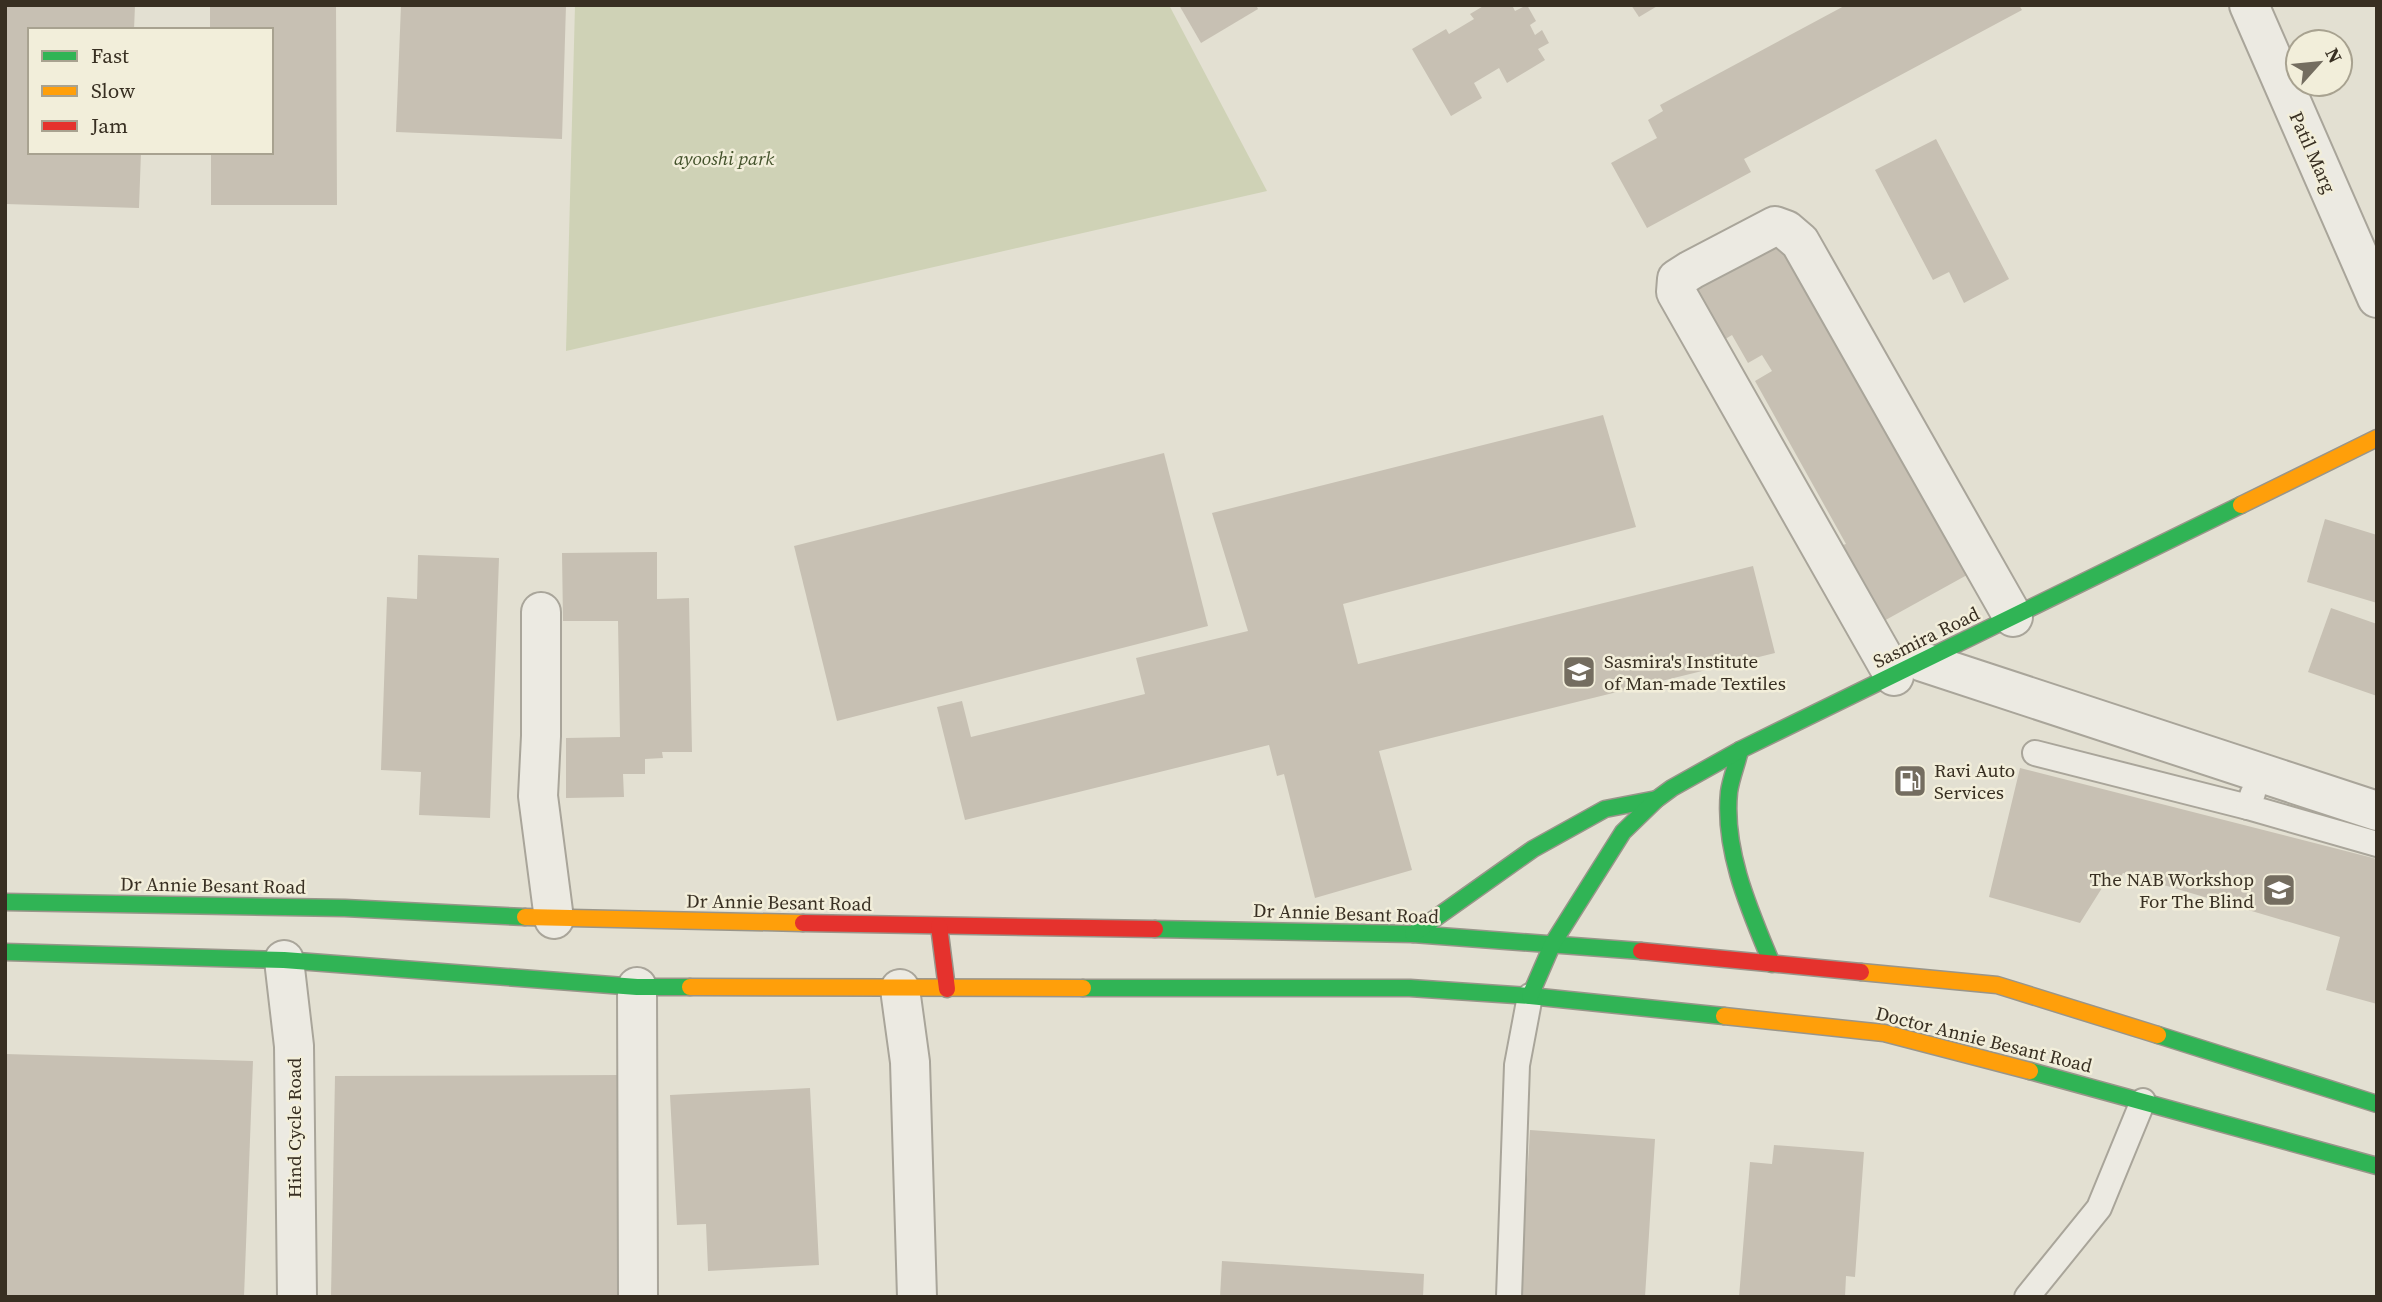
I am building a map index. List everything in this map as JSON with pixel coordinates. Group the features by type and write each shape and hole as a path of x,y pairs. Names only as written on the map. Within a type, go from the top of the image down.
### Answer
{"main road":[{"name":"Sasmira Road","path":"1530,996 1553,943 1623,832 1672,788 1740,750 2377,438"},
{"path":"1740,750 1729,791 1730,841 1751,910 1772,964"},
{"path":"1413,934 1533,849 1605,809 1657,799"},
{"name":"Dr Annie Besant Road","path":"5,902 345,908 554,919 1413,934 1553,943"},
{"path":"939,926 947,989"},
{"name":"Doctor Annie Besant Road","path":"1553,943 1997,985 2377,1104"},
{"path":"5,952 284,960 637,987 1410,988 1530,996"},
{"name":"Doctor Annie Besant Road","path":"1530,996 1884,1034 2143,1101 2377,1166"}],"street":[{"name":"Patil Marg","path":"2249,5 2377,298"},
{"path":"2013,617 1800,242 1786,230 1775,226 1677,279 1676,292 1908,669 2254,790 2377,811"},
{"path":"541,612 538,796 554,919"},
{"name":"Hind Cycle Road","path":"284,960 294,1046 297,1297"},
{"path":"637,987 638,1297"},
{"path":"900,989 910,1062 917,1297"}],"lane":[{"path":"2035,753 2254,790 2377,844"},
{"path":"1509,1297 1517,1065 1530,996"},
{"path":"2027,1297 2099,1208 2143,1101"}],"green space":[{"name":"ayooshi park","path":"575,5 1169,5 1267,191 566,351"}],"building":[{"path":"6,5 135,5 134,28 28,28 28,154 141,154 139,208 5,204"},
{"path":"210,5 336,5 337,205 211,205 211,154 273,154 273,28 210,28"},
{"path":"401,5 566,5 562,139 396,132"},
{"path":"1179,5 1256,5 1258,9 1201,43"},
{"path":"1485,5 1512,5 1515,11 1527,5 1536,21 1530,25 1535,35 1542,30 1549,43 1538,49 1545,60 1507,83 1499,68 1474,83 1482,98 1451,116 1412,49 1446,29 1449,34 1474,19 1470,14"},
{"path":"1631,5 1659,5 1639,17"},
{"path":"1846,5 2019,5 2022,10 1744,159 1751,172 1647,228 1611,163 1657,138 1648,120 1663,111 1660,105"},
{"path":"1936,139 2009,279 1964,303 1949,272 1933,280 1875,170"},
{"path":"1780,242 1976,570 1882,622 1840,546 1846,544 1755,381 1772,371 1762,355 1748,363 1732,335 1722,341 1694,289"},
{"path":"1603,415 1636,527 1343,604 1358,664 1753,566 1775,653 1379,751 1412,870 1315,898 1284,774 1277,776 1269,745 965,820 937,707 962,701 971,737 1145,694 1136,658 1248,631 1212,513"},
{"path":"1164,453 1208,626 837,721 794,546"},
{"path":"2325,519 2377,535 2377,603 2307,582"},
{"path":"657,552 657,599 689,598 692,752 662,752 663,758 645,759 645,774 623,774 624,797 566,798 566,738 620,737 618,621 563,621 562,553"},
{"path":"418,555 499,558 490,818 419,815 421,772 381,770 387,597 417,599"},
{"path":"2331,608 2377,624 2377,696 2308,672"},
{"name":"The NAB Workshop For The Blind","path":"2020,768 2377,859 2377,1004 2326,990 2340,937 2123,873 2117,883 2107,880 2080,923 1989,897"},
{"path":"5,1054 253,1061 244,1297 5,1297"},
{"path":"622,1075 620,1297 331,1297 335,1076"},
{"path":"810,1088 819,1265 708,1271 706,1224 677,1225 670,1095"},
{"path":"1530,1130 1655,1139 1645,1297 1520,1297"},
{"path":"1774,1145 1864,1152 1855,1277 1846,1276 1845,1297 1739,1297 1750,1162 1772,1164"},
{"path":"1222,1261 1424,1274 1423,1297 1220,1297"}],"traffic: fast":[{"path":"1530,996 1553,943 1623,832 1672,788 1740,750 2241,505"},
{"path":"1740,750 1729,792 1730,836 1740,880 1772,964"},
{"path":"1413,934 1533,849 1605,809 1657,799"},
{"path":"5,902 345,908 525,917"},
{"path":"1155,929 1413,934 1641,951"},
{"path":"5,952 284,960 637,987 690,987"},
{"path":"1083,988 1410,988 1530,996 1724,1016"},
{"path":"2158,1035 2377,1104"},
{"path":"2030,1071 2377,1166"}],"traffic: slow":[{"path":"2241,505 2377,438"},
{"path":"525,917 803,923"},
{"path":"1861,972 1997,985 2158,1035"},
{"path":"690,987 1083,988"},
{"path":"1724,1016 1884,1033 2030,1071"}],"traffic: jam":[{"path":"803,923 1155,929"},
{"path":"939,926 947,989"},
{"path":"1641,951 1861,972"}],"place":[{"name":"Sasmira's Institute of Man-made Textiles","path":"1579,672"},
{"name":"Ravi Auto Services","path":"1910,781"},
{"name":"The NAB Workshop For The Blind","path":"2279,890"}]}
